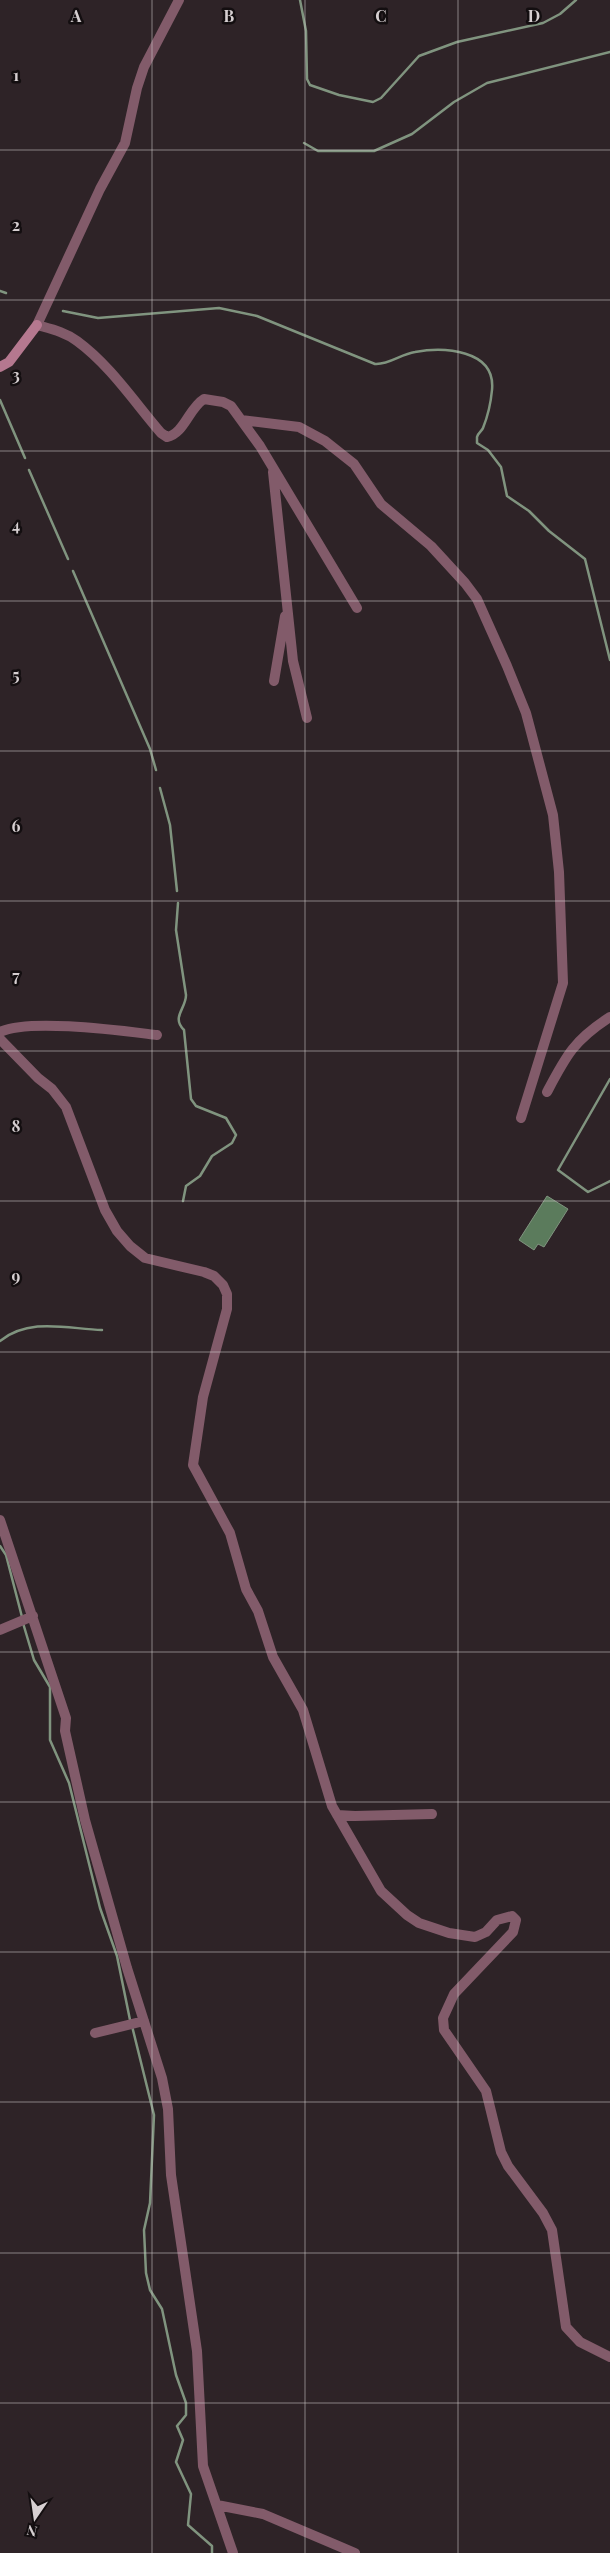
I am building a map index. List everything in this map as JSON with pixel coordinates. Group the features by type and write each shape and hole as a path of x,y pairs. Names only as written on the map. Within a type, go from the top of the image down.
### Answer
{"street":[{"path":"0,367 9,362 37,326 100,189 125,143 137,88 144,67 179,0"},
{"path":"37,326 61,332 76,340 95,356 161,433 167,437 178,432 197,403 204,399 223,402 231,406 272,468 357,608"},
{"path":"241,420 304,429 325,441 354,464 380,504 436,551 466,583 477,599 526,713 553,815 559,872 563,983 521,1118"},
{"path":"272,468 293,661 307,718"},
{"path":"274,681 287,605"},
{"path":"547,1092 567,1054 577,1042 610,1016"},
{"path":"0,1032 6,1028 44,1026 86,1027 157,1034"},
{"path":"0,1039 38,1078 52,1089 66,1107 105,1210 117,1231 130,1246 145,1258 204,1272 214,1276 223,1285 227,1309 203,1397 193,1465 230,1533 246,1589 258,1611 273,1657 303,1710 332,1806 381,1891 419,1923 449,1933 475,1937 486,1932 497,1920 512,1916 516,1920 513,1932 454,1994 443,2018 444,2030 486,2091 501,2152 508,2166 543,2213 552,2230 566,2326 580,2342 610,2357"},
{"path":"0,1520 66,1718 65,1731 85,1820 162,2078 168,2109 171,2175 196,2351 204,2466 233,2553"},
{"path":"0,1630 33,1616"},
{"path":"337,1815 432,1814"},
{"path":"94,2033 144,2021"},
{"path":"218,2505 263,2514 355,2553"}],"shaded area":[{"path":"547,1196 568,1209 544,1247 538,1244 534,1250 519,1240"}],"waterway":[{"path":"300,0 306,31 307,79 310,85 339,95 373,102 381,98 419,56 457,42 543,23 560,14 576,0"},
{"path":"304,143 318,151 374,151 412,134 454,102 487,83 610,52"},
{"path":"0,291 6,293"},
{"path":"63,311 98,318 219,308 257,316 375,364 385,363 410,353 439,350 466,354 477,359 486,366 491,376 492,390 486,419 477,437 477,443 488,450 501,467 507,496 529,511 549,531 585,559 610,660"},
{"path":"0,400 25,458"},
{"path":"29,470 68,559"},
{"path":"73,571 150,749 156,770"},
{"path":"160,788 170,825 177,891"},
{"path":"178,903 176,930 186,995 179,1021 184,1030 191,1099 196,1106 226,1118 236,1135 232,1143 212,1156 200,1176 186,1186 183,1201"},
{"path":"610,1079 558,1170 588,1192 610,1181"},
{"path":"0,1341 24,1329 36,1327 49,1326 102,1330"},
{"path":"0,1546 6,1555 22,1617"},
{"path":"23,1623 34,1660 50,1687 50,1740 69,1783 100,1908 117,1956 130,2020"},
{"path":"132,2026 154,2115 150,2203 144,2230 146,2273 150,2290 162,2309 176,2375 186,2403 186,2415 177,2426 183,2440 176,2462 191,2494 188,2525 212,2546 212,2553"}]}
